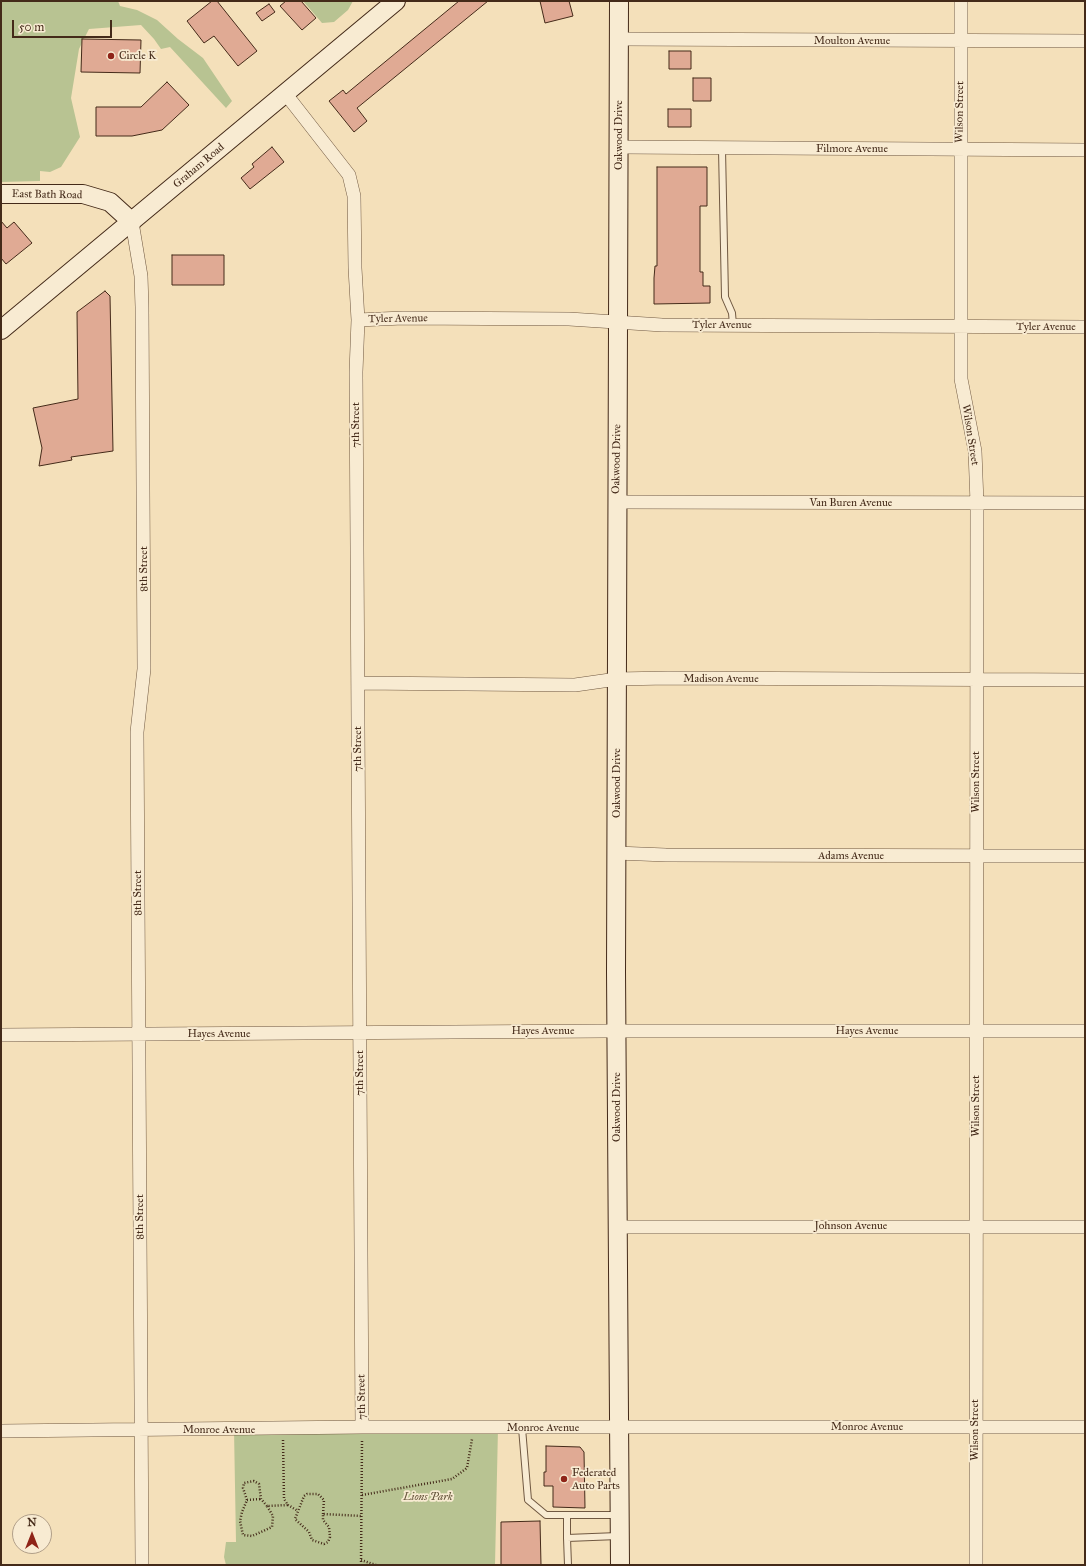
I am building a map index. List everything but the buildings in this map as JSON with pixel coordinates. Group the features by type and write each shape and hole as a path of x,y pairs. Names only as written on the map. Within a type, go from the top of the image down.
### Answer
{"street":[{"name":"Graham Road","path":"1,330 396,1"},
{"name":"Oakwood Drive","path":"619,1 616,853 620,1565"},
{"name":"Wilson Street","path":"961,1 961,379 975,451 977,503 976,814 978,856 976,1031 976,1565"},
{"name":"Moulton Avenue","path":"619,39 1085,41"},
{"name":"7th Street","path":"285,93 349,175 353,185 358,320 356,372 362,1427"},
{"name":"Filmore Avenue","path":"619,147 722,149 960,148 1085,150"},
{"name":"East Bath Road","path":"1,194 83,194 110,202 132,222"},
{"name":"8th Street","path":"132,222 141,276 142,307 144,670 137,732 142,1565"},
{"name":"Tyler Avenue","path":"358,320 403,318 569,319 662,325 1085,327"},
{"name":"Van Buren Avenue","path":"617,502 1085,503"},
{"name":"Madison Avenue","path":"358,683 575,685 617,679 1085,680"},
{"name":"Adams Avenue","path":"616,853 1085,856"},
{"name":"Hayes Avenue","path":"1,1035 617,1031 1085,1031"},
{"name":"Johnson Avenue","path":"618,1227 1085,1226"},
{"name":"Monroe Avenue","path":"1,1431 362,1427 1085,1427"}],"lane":[{"path":"722,149 725,297 732,313 733,325"},
{"path":"522,1428 528,1500 546,1515 619,1515"},
{"path":"567,1515 568,1565"},
{"path":"567,1538 619,1536"}],"path":[{"path":"362,1495 452,1479 461,1474 467,1468 471,1454 473,1428"},
{"path":"283,1429 284,1496 288,1505"},
{"path":"361,1565 362,1441"},
{"path":"248,1481 254,1481 259,1484 261,1499 273,1516 272,1527 252,1536 247,1536 242,1532 240,1521 247,1500 243,1485 248,1481"},
{"path":"307,1494 318,1494 324,1500 323,1514 323,1520 329,1527 330,1537 324,1544 312,1540 309,1532 296,1521 295,1516 304,1496 307,1494"},
{"path":"247,1500 261,1499"},
{"path":"267,1506 288,1505 298,1511"},
{"path":"323,1514 362,1516"},
{"path":"361,1560 376,1565"}],"green space":[{"path":"1,1 118,1 120,6 137,10 157,20 178,39 203,58 232,101 226,108 170,47 161,49 141,25 89,29 79,49 71,98 80,137 61,167 50,172 40,171 40,181 1,182"},
{"path":"303,1 353,1 348,10 334,22 322,23"},
{"name":"Lions Park","path":"498,1428 495,1565 226,1565 224,1557 226,1542 236,1542 234,1430"}],"place":[{"name":"Circle K","path":"111,56"},
{"name":"Federated Auto Parts","path":"564,1479"}]}
